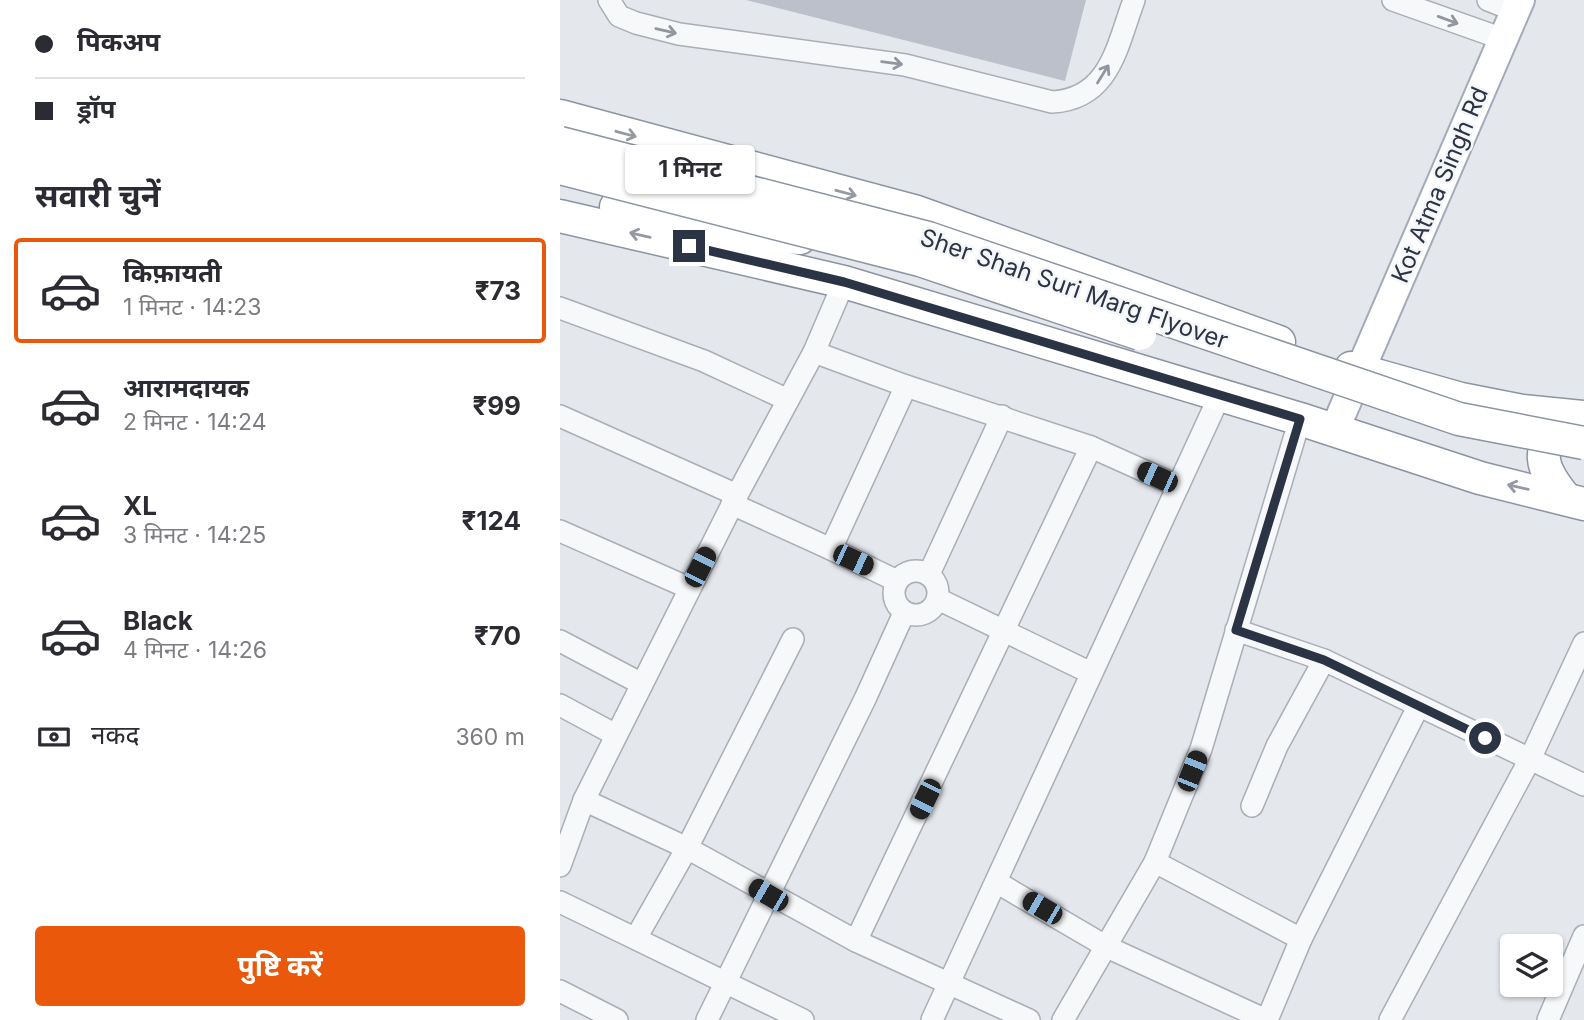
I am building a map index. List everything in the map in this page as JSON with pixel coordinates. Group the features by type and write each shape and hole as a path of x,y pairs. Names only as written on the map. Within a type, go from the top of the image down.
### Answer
{"highway":[{"path":"560,116 917,212 1360,371 1461,399 1580,426"},
{"name":"Sher Shah Suri Marg Flyover","path":"560,143 928,238 1459,419 1580,426"},
{"name":"Sher Shah Suri Marg Flyover","path":"560,167 920,260 1450,438 1584,463"},
{"path":"560,196 741,234 846,241"},
{"path":"560,216 844,282 1300,419 1480,478 1575,501"},
{"path":"1575,501 1546,475 1543,454 1551,433 1580,426"}],"main road":[{"name":"Kot Atma Singh Rd","path":"1334,431 1518,5"}],"street":[{"path":"609,0 619,16 679,34 905,65 1052,102 1071,101 1086,94 1103,78 1134,0"},
{"path":"1393,0 1503,40"},
{"path":"1488,0 1518,5"},
{"path":"560,866 584,800 734,499 814,352 844,282"},
{"path":"560,308 704,361 788,400"},
{"path":"814,352 906,386 1091,447 1178,486"},
{"path":"831,549 906,386"},
{"path":"932,1020 998,883 1091,673 1220,395"},
{"path":"560,416 897,581"},
{"path":"929,574 1002,416"},
{"path":"1063,1020 1155,862 1201,749 1300,419"},
{"path":"856,941 1005,634 1091,447"},
{"path":"560,531 689,589"},
{"path":"918,570 929,574 937,583 938,599 927,614 915,616 904,612 896,603 893,592 897,581 906,573 918,570"},
{"path":"938,599 1005,634 1091,673"},
{"path":"707,1020 865,699 904,612"},
{"path":"1236,630 1324,660 1584,785"},
{"path":"636,938 687,848 793,639"},
{"path":"560,641 642,684"},
{"path":"1390,1020 1530,759 1584,643"},
{"path":"1252,806 1277,746 1324,660"},
{"path":"560,705 616,735"},
{"path":"998,883 1107,947 1266,1020 1301,939 1418,707"},
{"path":"584,800 687,848 768,895 856,941 948,986 1029,1020"},
{"path":"1155,862 1301,939"},
{"path":"560,902 803,1020"},
{"path":"1548,1020 1584,936"},
{"path":"560,990 617,1020"}],"building":[{"path":"746,0 1086,0 1065,81"}],"route":[{"path":"689,246 844,282 1300,419 1236,630 1324,660 1485,738"}]}
